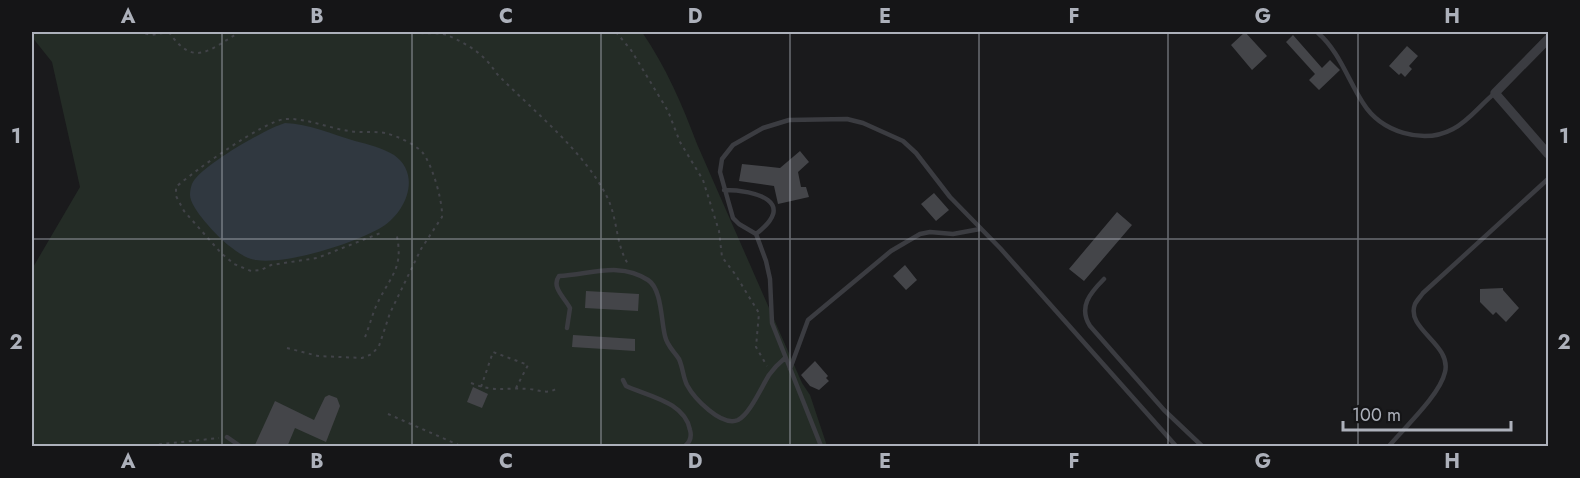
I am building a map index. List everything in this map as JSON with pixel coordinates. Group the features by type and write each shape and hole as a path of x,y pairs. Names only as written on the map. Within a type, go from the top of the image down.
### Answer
{"street":[{"path":"1548,39 1495,93 1548,154"}],"lane":[{"path":"1318,33 1332,50 1370,113 1386,126 1397,130 1426,136 1452,130 1462,124 1495,93"},
{"path":"821,447 772,323 770,279 766,261 756,234 739,224 734,218 720,172 722,159 733,145 747,135 789,120 847,119 863,123 903,141 916,153 950,197 1000,248 1176,447"},
{"path":"1389,447 1433,395 1442,382 1445,371 1446,364 1441,352 1416,323 1415,303 1423,292 1548,179"},
{"path":"724,190 756,192 770,203 774,216 756,234"},
{"path":"789,370 808,320 891,251 920,234 930,232 953,234 980,229"},
{"path":"567,328 570,308 555,286 559,276 602,269 633,273 648,279 654,286 668,345 679,360 689,388 713,414 728,421 738,420 746,412 772,371 785,358"},
{"path":"1104,279 1086,300 1086,321 1164,410 1202,447"},
{"path":"623,380 626,386 672,404 684,416 691,432 691,438 685,447"},
{"path":"227,437 240,447"}],"path":[{"path":"138,32 152,35 169,32 183,49 194,54 210,51 240,32"},
{"path":"413,32 448,35 471,48 528,103 588,168 600,183 609,201 622,254 633,273"},
{"path":"616,32 631,50 671,116 680,142 703,180 719,231 720,254 759,313 757,350 772,371"},
{"path":"287,348 318,356 362,358 372,354 379,346 390,313 421,249 441,220 442,211 434,178 424,153 387,134 348,131 285,119 210,161 176,187 176,196 184,211 221,253 234,264 251,271 261,270 271,265 317,258 383,232"},
{"path":"366,337 378,301 398,266 396,232"},
{"path":"481,387 493,352 528,365 515,390"},
{"path":"471,383 496,390 527,389 548,393 557,388"},
{"path":"388,414 461,447"},
{"path":"144,447 227,437"}],"shaded area":[{"path":"32,32 642,32 659,59 679,100 802,383 810,395 827,446 32,446 32,269 80,187 52,62 32,37"},
{"path":"285,123 303,125 375,146 394,155 403,163 409,183 408,193 398,212 382,227 356,240 302,256 269,261 256,260 228,245 211,229 194,207 190,195 192,183 221,157"}],"building":[{"path":"1245,32 1267,56 1252,70 1231,45"},
{"path":"1293,35 1322,68 1330,60 1340,70 1319,90 1309,80 1315,74 1286,42"},
{"path":"1407,46 1418,56 1409,66 1412,69 1405,77 1389,66"},
{"path":"800,151 809,162 798,172 801,187 806,187 809,197 778,204 774,186 739,181 742,164 780,168"},
{"path":"934,193 949,210 936,221 921,204"},
{"path":"1117,212 1132,225 1084,281 1069,269"},
{"path":"905,265 917,280 906,290 893,276"},
{"path":"1503,288 1519,308 1506,322 1496,312 1493,315 1480,302 1480,289"},
{"path":"586,291 639,294 638,311 585,308"},
{"path":"573,335 635,339 635,351 572,347"},
{"path":"815,361 828,376 826,378 829,381 819,390 810,386 801,375"},
{"path":"473,387 488,394 482,408 467,402"},
{"path":"329,395 337,398 340,406 326,442 295,428 287,447 254,447 275,401 314,420 325,397"}]}
